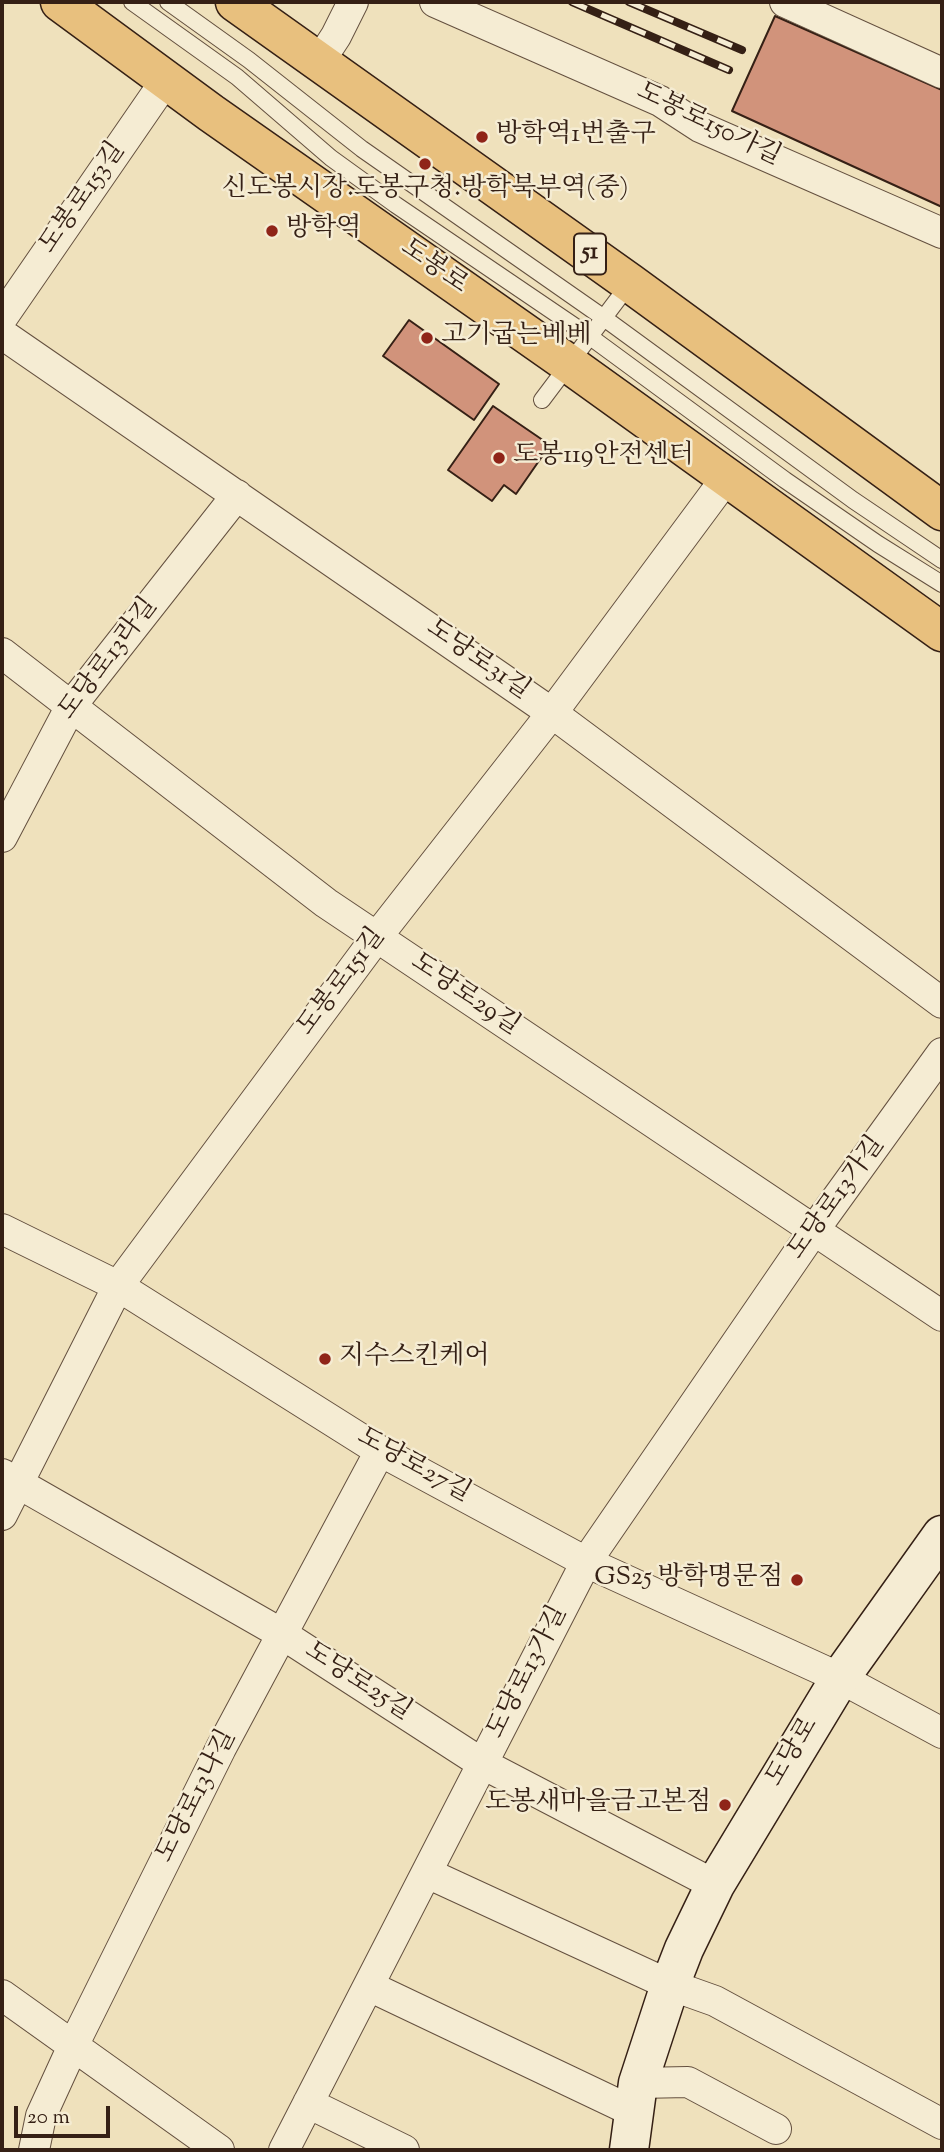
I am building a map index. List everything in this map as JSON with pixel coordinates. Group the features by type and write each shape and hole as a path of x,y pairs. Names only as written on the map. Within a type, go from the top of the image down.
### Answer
{"main road":[{"name":"도봉로","path":"60,2 166,80 579,350 727,477 942,632"},
{"name":"51","path":"235,2 630,283 942,511"},
{"name":"도당로","path":"629,2150 636,2098 670,1985 715,1885 840,1678 942,1535"}],"street":[{"path":"319,62 353,2"},
{"name":"도봉로150가길","path":"435,2 660,101 700,127 942,233"},
{"path":"785,2 942,74"},
{"name":"도봉로153길","path":"2,318 166,80"},
{"name":"도당로31길","path":"2,334 552,713 942,1003"},
{"name":"도봉로151길","path":"2,1516 10,1479 118,1286 376,938 552,713 727,477"},
{"name":"도당로13라길","path":"2,837 71,706 237,495"},
{"name":"도당로29길","path":"2,653 376,938 942,1316"},
{"name":"도당로13가길","path":"284,2150 586,1562 814,1230 942,1053"},
{"name":"도당로27길","path":"2,1228 118,1286 380,1451 586,1562 840,1678 942,1733"},
{"name":"도당로13나길","path":"34,2150 41,2116 73,2046 221,1748 380,1451"},
{"name":"도당로25길","path":"10,1479 282,1634 483,1764 715,1885"},
{"path":"426,1873 670,1985 715,2001 942,2124"},
{"path":"369,1986 636,2098 688,2082 776,2129"},
{"path":"2,1995 219,2150"},
{"path":"308,2103 404,2150"}],"lane":[{"path":"132,2 237,77 342,166 396,205 579,350 785,480 942,584"},
{"path":"168,2 362,149 604,318 853,500 942,560"},
{"path":"542,400 630,283"}],"building":[{"path":"775,16 942,90 942,207 732,111"},
{"path":"409,320 499,384 474,420 383,356"},
{"name":"도봉119안전센터","path":"493,406 550,445 516,494 504,485 492,501 448,470"}],"railway":[{"path":"572,2 729,70"},
{"path":"629,2 742,50"}],"place":[{"name":"방학역1번출구","path":"482,137"},
{"name":"신도봉시장.도봉구청.방학북부역(중)","path":"425,164"},
{"name":"방학역","path":"272,231"},
{"name":"고기굽는베베","path":"427,338"},
{"name":"도봉119안전센터","path":"499,458"},
{"name":"지수스킨케어","path":"325,1359"},
{"name":"GS25 방학명문점","path":"797,1580"},
{"name":"도봉새마을금고본점","path":"725,1805"}]}
